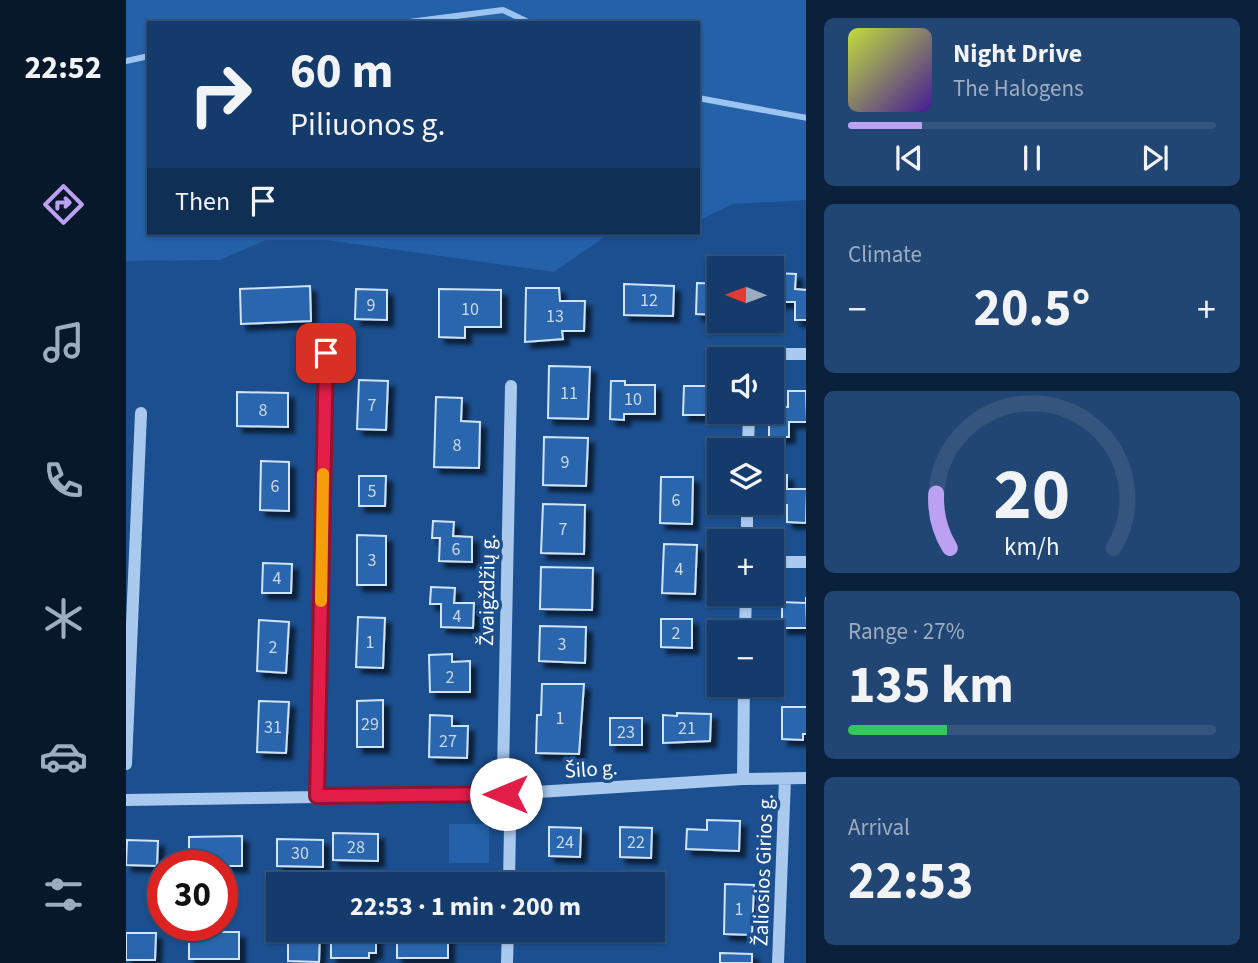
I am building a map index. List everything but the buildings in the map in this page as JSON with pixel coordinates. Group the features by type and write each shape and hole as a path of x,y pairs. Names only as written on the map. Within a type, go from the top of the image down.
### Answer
{"street":[{"path":"317,796 326,353"},
{"path":"784,355 806,354"},
{"name":"Žvaigždžių g.","path":"509,872 510,825 503,772 511,386"},
{"path":"126,764 141,413"},
{"path":"784,562 806,562"},
{"path":"743,779 744,697"},
{"name":"Šilo g.","path":"126,800 506,794 743,779 806,778"},
{"name":"Žaliosios Girios g.","path":"778,963 785,779"},
{"path":"507,963 508,942"}],"shaded area":[{"path":"126,0 806,0 806,200 733,204 700,220 700,21 147,21 147,235 607,235 554,272 327,240 266,240 220,260 126,261"},
{"path":"449,824 489,824 489,863 449,863"}],"waterway":[{"path":"417,21 503,10 526,21"},
{"path":"126,61 147,56"},
{"path":"700,98 806,118"}],"slow traffic":[{"path":"321,601 323,474"}],"route":[{"path":"326,353 317,796 506,794"}]}
